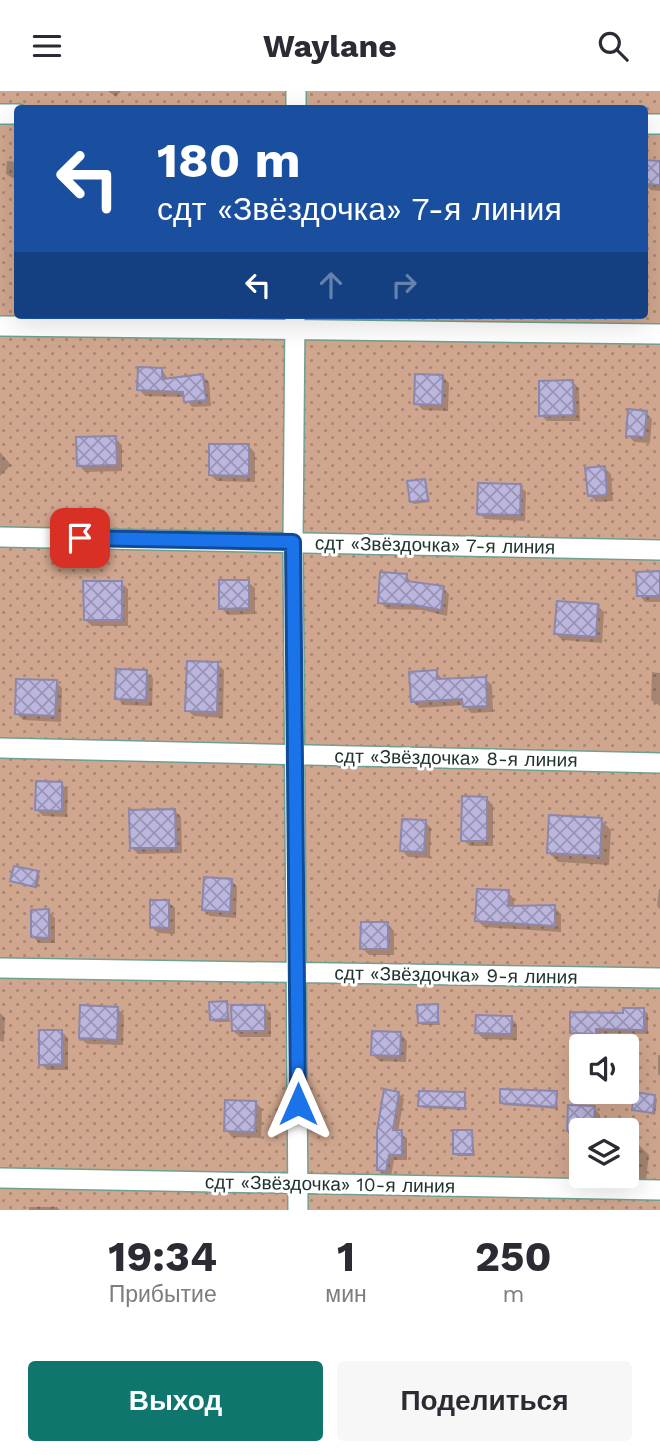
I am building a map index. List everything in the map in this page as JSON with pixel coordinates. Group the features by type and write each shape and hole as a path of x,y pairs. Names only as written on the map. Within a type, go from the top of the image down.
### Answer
{"street":[{"path":"0,326 295,321 660,334"},
{"path":"295,321 293,542 299,973 298,1210"},
{"name":"сдт «Звёздочка» 7-я линия","path":"0,537 660,550"},
{"name":"сдт «Звёздочка» 8-я линия","path":"0,748 660,763"},
{"name":"сдт «Звёздочка» 9-я линия","path":"0,968 660,978"},
{"name":"сдт «Звёздочка» 10-я линия","path":"0,1178 660,1190"}],"shaded area":[{"path":"0,91 660,91 660,1210 0,1210"}],"building":[{"path":"648,160 660,161 660,185 648,184"},
{"path":"138,367 162,368 162,379 203,374 206,400 184,402 183,392 137,390"},
{"path":"415,374 443,375 442,405 414,404"},
{"path":"573,380 574,415 539,416 539,381"},
{"path":"628,409 647,411 644,437 626,436"},
{"path":"116,436 117,465 77,466 76,437"},
{"path":"209,444 249,444 249,476 209,475"},
{"path":"605,466 607,495 588,496 585,468"},
{"path":"425,479 428,500 410,502 407,481"},
{"path":"478,483 521,484 520,515 477,514"},
{"path":"660,571 660,596 637,596 636,572"},
{"path":"380,572 407,574 406,581 444,586 441,610 378,603"},
{"path":"219,580 249,580 249,608 219,609"},
{"path":"83,581 122,581 122,620 84,620"},
{"path":"557,601 598,604 596,637 554,634"},
{"path":"187,661 218,662 217,712 185,711"},
{"path":"116,669 147,670 146,700 115,699"},
{"path":"437,670 437,679 486,677 487,706 463,707 462,699 411,702 409,672"},
{"path":"16,679 57,680 55,716 15,714"},
{"path":"36,781 62,782 62,811 35,810"},
{"path":"462,796 487,797 487,841 461,841"},
{"path":"175,809 176,848 130,848 129,810"},
{"path":"549,815 602,818 600,856 547,853"},
{"path":"402,819 426,820 424,852 400,851"},
{"path":"14,866 38,871 35,887 10,881"},
{"path":"204,877 232,879 230,912 202,910"},
{"path":"477,889 509,890 508,906 555,905 555,926 475,921"},
{"path":"150,900 169,900 169,928 150,927"},
{"path":"49,909 49,938 31,937 31,910"},
{"path":"361,922 388,922 388,949 360,949"},
{"path":"227,1001 228,1019 210,1020 209,1002"},
{"path":"438,1004 438,1022 418,1023 417,1005"},
{"path":"80,1005 118,1007 117,1040 79,1038"},
{"path":"231,1005 265,1005 265,1031 232,1031"},
{"path":"623,1008 644,1008 644,1030 596,1029 596,1034 570,1033 570,1012 623,1013"},
{"path":"476,1015 512,1016 511,1034 475,1033"},
{"path":"39,1030 62,1030 62,1064 39,1065"},
{"path":"372,1031 401,1032 400,1056 371,1055"},
{"path":"384,1089 399,1092 393,1130 402,1130 402,1155 389,1155 386,1171 377,1170 377,1131"},
{"path":"500,1089 557,1091 556,1107 500,1103"},
{"path":"419,1091 465,1092 465,1108 418,1106"},
{"path":"639,1093 655,1095 653,1113 632,1110 633,1104 639,1104"},
{"path":"225,1100 256,1101 255,1132 224,1131"},
{"path":"568,1105 595,1106 594,1118 569,1118 567,1131"},
{"path":"453,1130 472,1130 473,1154 453,1154"}],"route":[{"path":"80,538 293,542 299,973 298,1104"}]}
